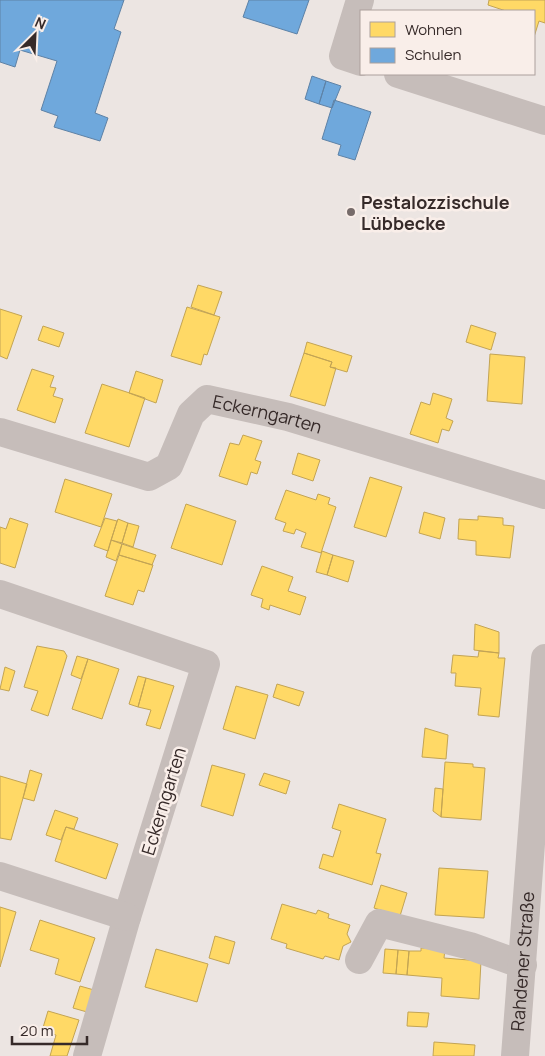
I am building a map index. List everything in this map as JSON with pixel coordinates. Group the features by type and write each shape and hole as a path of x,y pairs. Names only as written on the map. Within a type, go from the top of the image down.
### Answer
{"street":[{"path":"352,59 360,0"},
{"path":"401,75 545,122"},
{"name":"Eckerngarten","path":"0,432 149,477 169,466 191,414 207,399 288,417 545,495"},
{"name":"Eckerngarten","path":"0,594 206,664 127,917 87,1056"},
{"name":"Rahdener Straße","path":"515,1056 545,658"},
{"path":"0,876 127,917"},
{"path":"359,960 379,923 470,946 523,965"}],"building: Wohnen":[{"path":"489,0 545,0 545,23 539,21 535,34 535,10 503,10 488,5"},
{"path":"198,285 222,292 214,315 191,307"},
{"path":"187,307 220,317 207,355 204,354 201,365 171,356"},
{"path":"0,309 22,316 7,359 0,356"},
{"path":"471,325 496,333 491,350 466,342"},
{"path":"43,326 64,333 59,347 38,340"},
{"path":"307,342 352,356 347,372 330,367 332,362 304,353"},
{"path":"304,353 332,362 330,367 336,368 325,406 290,396"},
{"path":"490,354 525,357 522,404 487,401"},
{"path":"32,369 54,376 50,387 56,388 53,396 63,399 55,423 17,410"},
{"path":"136,371 163,380 156,403 129,393"},
{"path":"102,384 145,398 129,447 85,433"},
{"path":"433,393 452,399 446,418 453,421 449,431 442,429 438,443 410,434 421,402 430,405"},
{"path":"243,435 262,441 255,460 261,462 257,474 251,472 247,485 219,476 230,443 239,445"},
{"path":"298,453 320,460 313,481 292,474"},
{"path":"370,477 402,487 386,537 354,527"},
{"path":"65,479 112,494 101,527 55,512"},
{"path":"286,490 316,500 318,494 330,498 328,504 336,507 321,553 301,547 306,533 296,529 294,534 283,531 286,523 275,519"},
{"path":"186,504 236,521 222,565 171,548"},
{"path":"424,512 445,518 440,539 419,533"},
{"path":"478,516 503,518 503,525 514,526 510,558 476,555 476,541 458,539 459,519 478,520"},
{"path":"10,518 28,524 15,568 0,563 0,527 6,529"},
{"path":"105,518 117,521 108,551 94,546"},
{"path":"118,519 128,523 122,543 111,540"},
{"path":"128,523 139,526 133,547 122,543"},
{"path":"111,540 122,544 116,561 106,557"},
{"path":"122,544 156,555 152,565 119,555"},
{"path":"322,551 333,555 327,575 316,572"},
{"path":"119,555 153,565 144,592 138,590 133,605 105,596"},
{"path":"333,555 354,561 348,582 327,575"},
{"path":"262,566 293,577 288,591 306,597 300,615 270,605 269,610 261,607 263,599 251,595"},
{"path":"475,624 499,632 499,653 474,650"},
{"path":"37,646 64,651 67,656 48,716 31,710 38,691 24,687"},
{"path":"479,651 499,653 498,658 505,658 499,717 478,715 481,688 455,686 456,673 451,673 453,655 478,657"},
{"path":"77,656 88,659 81,679 71,675"},
{"path":"88,659 119,669 102,719 72,709"},
{"path":"5,667 15,671 9,691 0,689"},
{"path":"138,676 146,678 138,707 129,704"},
{"path":"146,678 174,686 160,729 146,725 151,710 138,707"},
{"path":"277,684 304,692 299,706 273,697"},
{"path":"236,686 268,695 255,739 223,729"},
{"path":"425,728 448,735 446,759 422,757"},
{"path":"445,762 473,764 473,767 485,768 481,820 441,817"},
{"path":"212,765 245,774 233,816 201,806"},
{"path":"30,770 42,774 34,801 23,798"},
{"path":"264,773 290,781 286,794 259,785"},
{"path":"0,776 27,784 11,840 0,838"},
{"path":"435,788 443,789 441,817 433,811"},
{"path":"339,804 386,819 376,853 381,854 372,885 319,868 323,854 333,857 341,831 332,828"},
{"path":"55,810 78,818 74,829 66,827 61,840 46,835"},
{"path":"66,827 118,844 106,879 55,861"},
{"path":"439,868 488,871 484,918 435,915"},
{"path":"381,885 407,893 400,916 374,908"},
{"path":"282,904 316,914 318,910 329,914 328,918 350,925 347,934 351,942 343,946 339,960 325,956 323,959 286,948 287,944 271,939"},
{"path":"0,907 16,912 0,967"},
{"path":"40,920 95,938 80,982 55,974 59,959 30,950"},
{"path":"215,936 235,942 229,964 209,958"},
{"path":"421,948 445,949 444,958 481,961 479,999 441,996 442,978 407,975 409,951 421,951"},
{"path":"156,949 208,964 197,1002 145,987"},
{"path":"385,949 398,950 396,974 383,973"},
{"path":"398,950 409,951 407,975 396,974"},
{"path":"80,986 94,990 87,1012 73,1008"},
{"path":"48,1011 79,1020 67,1056 50,1056 56,1035 42,1031"},
{"path":"408,1012 429,1013 427,1027 407,1026"},
{"path":"434,1042 475,1045 474,1056 433,1056"}],"building: Schulen":[{"path":"0,0 124,0 114,29 121,32 95,113 108,118 100,141 54,127 58,116 41,110 57,61 20,50 15,67 0,62"},
{"path":"249,0 309,0 297,34 243,17"},
{"path":"312,76 326,81 319,104 305,99"},
{"path":"326,81 341,86 332,108 319,104"},
{"path":"334,100 371,112 355,160 338,155 341,145 322,139"}],"place":[{"name":"Pestalozzischule Lübbecke","path":"351,212"}]}
